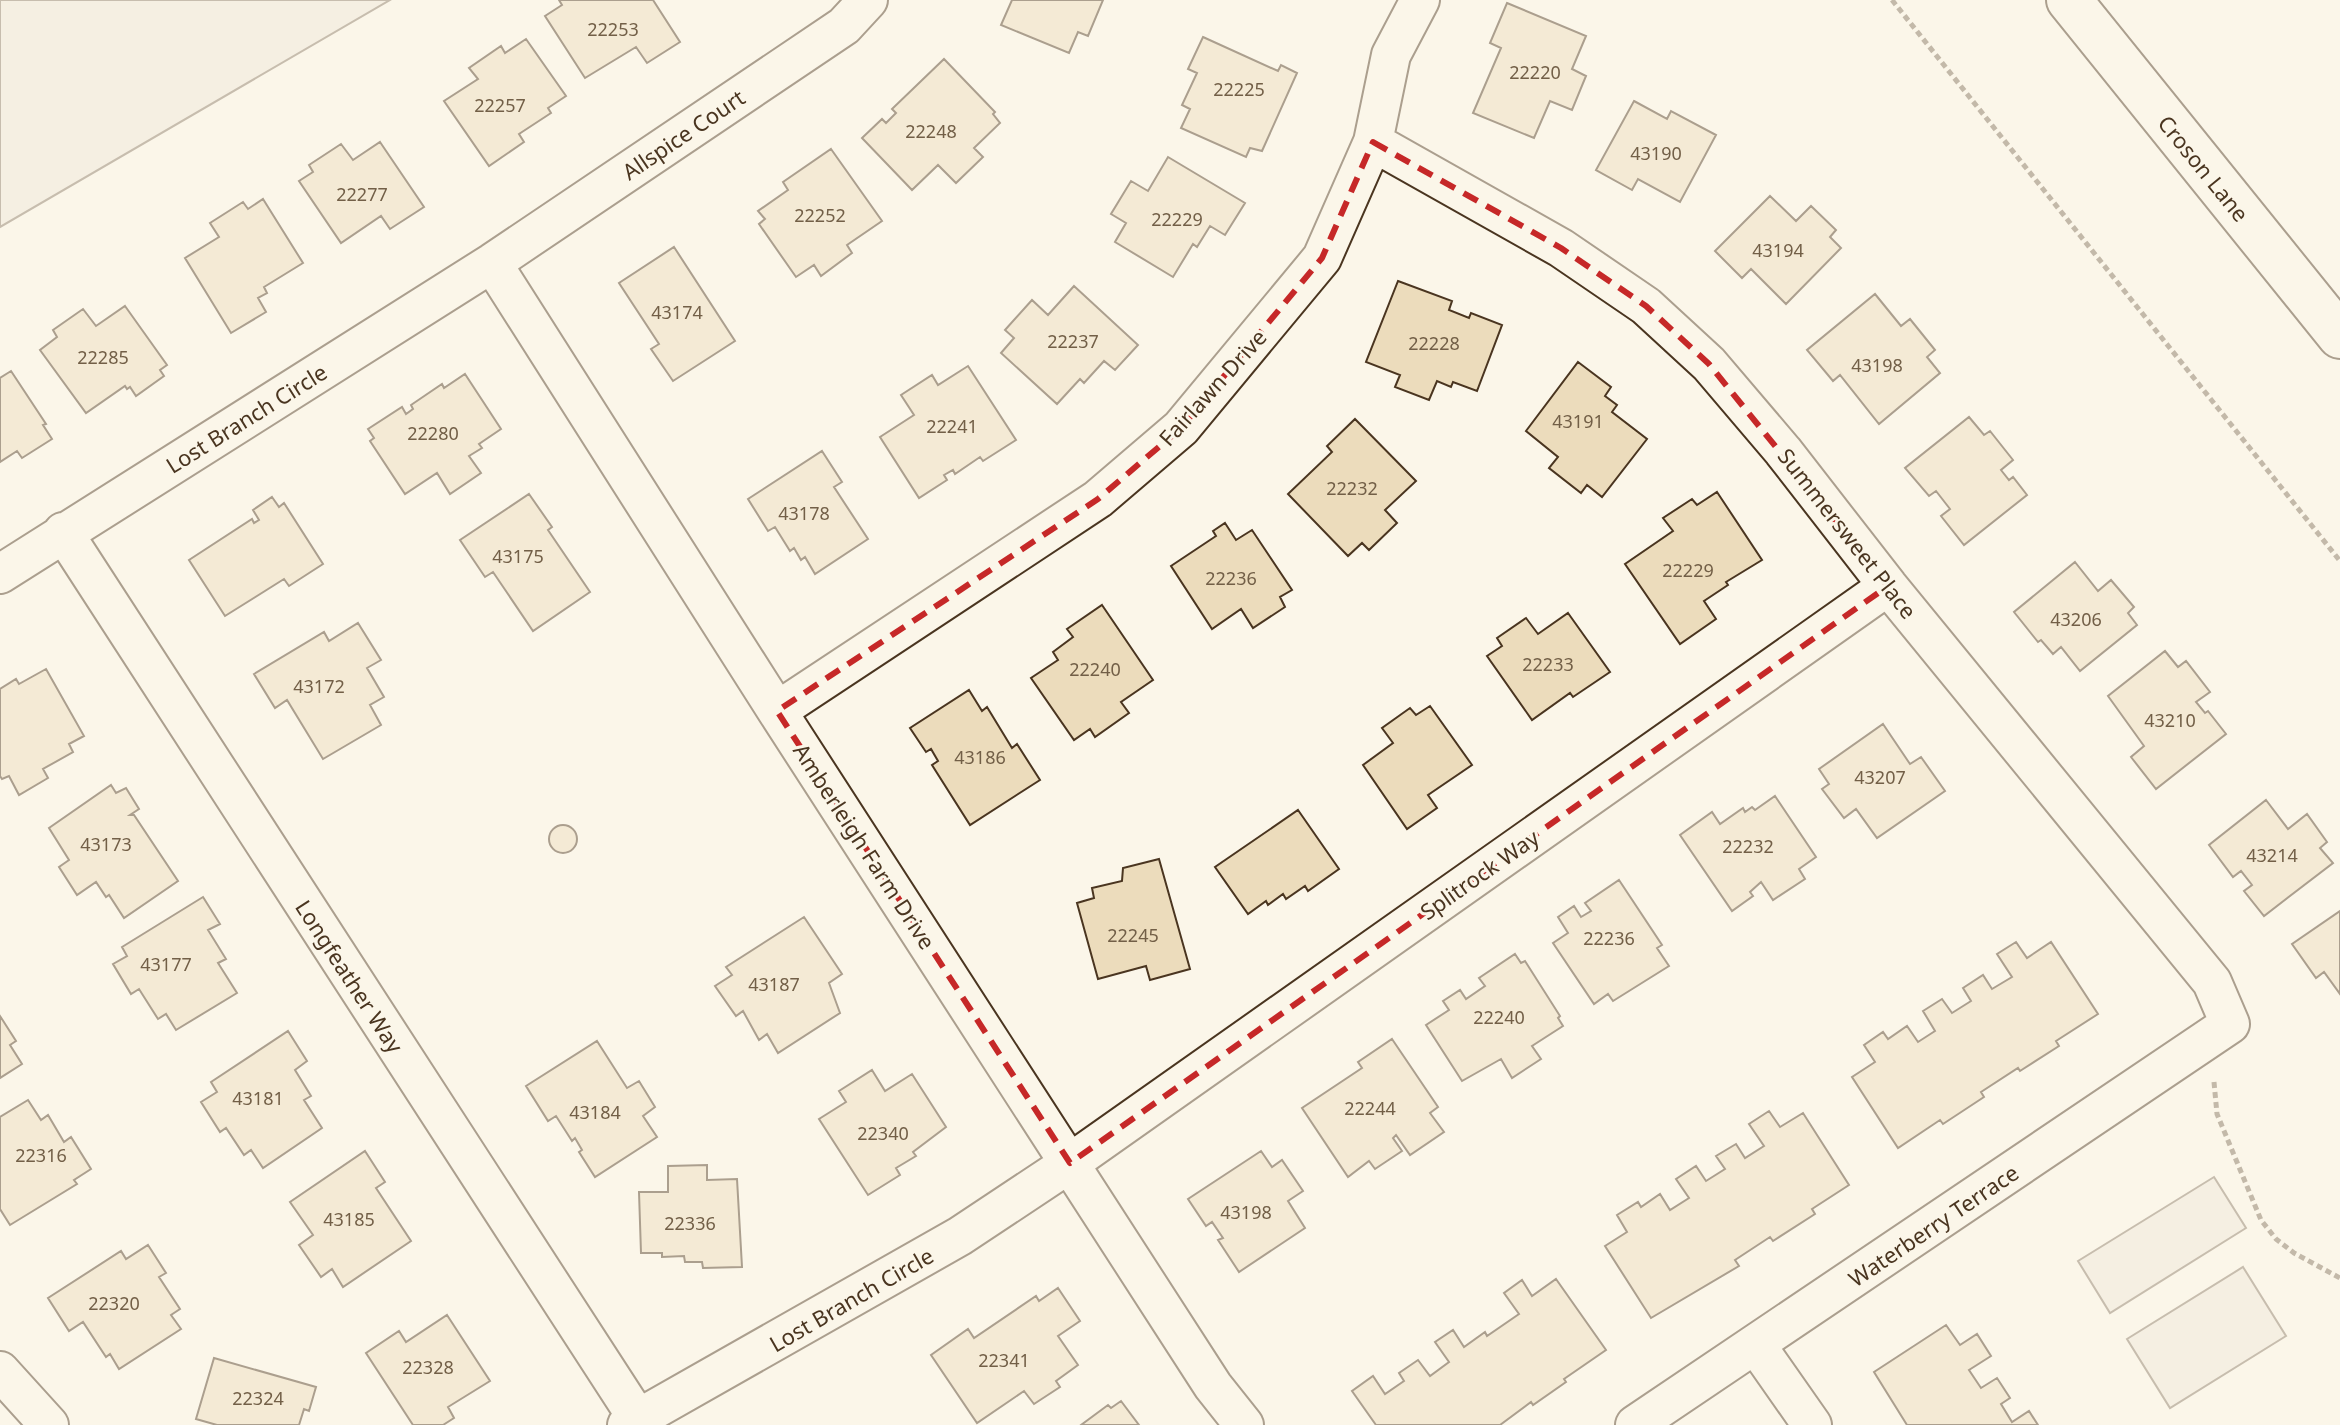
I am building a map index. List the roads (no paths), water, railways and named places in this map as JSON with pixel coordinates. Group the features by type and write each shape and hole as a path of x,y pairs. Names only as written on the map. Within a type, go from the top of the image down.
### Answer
{"main road":[{"name":"Croson Lane","path":"2069,0 2340,336"}],"street":[{"name":"Allspice Court","path":"492,263 844,26 868,0"},
{"name":"Fairlawn Drive","path":"777,711 1098,499 1181,428 1322,258 1373,142 1391,55 1420,0"},
{"name":"Summersweet Place","path":"1373,142 1561,248 1646,306 1719,375 2212,982 2230,1024"},
{"name":"Lost Branch Circle","path":"0,574 492,263"},
{"name":"Amberleigh Farm Drive","path":"492,263 1213,1386 1244,1425"},
{"name":"Longfeather Way","path":"63,532 632,1422"},
{"name":"Splitrock Way","path":"1070,1163 1888,586"},
{"name":"Waterberry Terrace","path":"1635,1425 2230,1024"},
{"name":"Lost Branch Circle","path":"632,1422 935,1251 1070,1163"},
{"path":"1756,1345 1812,1425"},
{"path":"0,1371 49,1425"}]}
